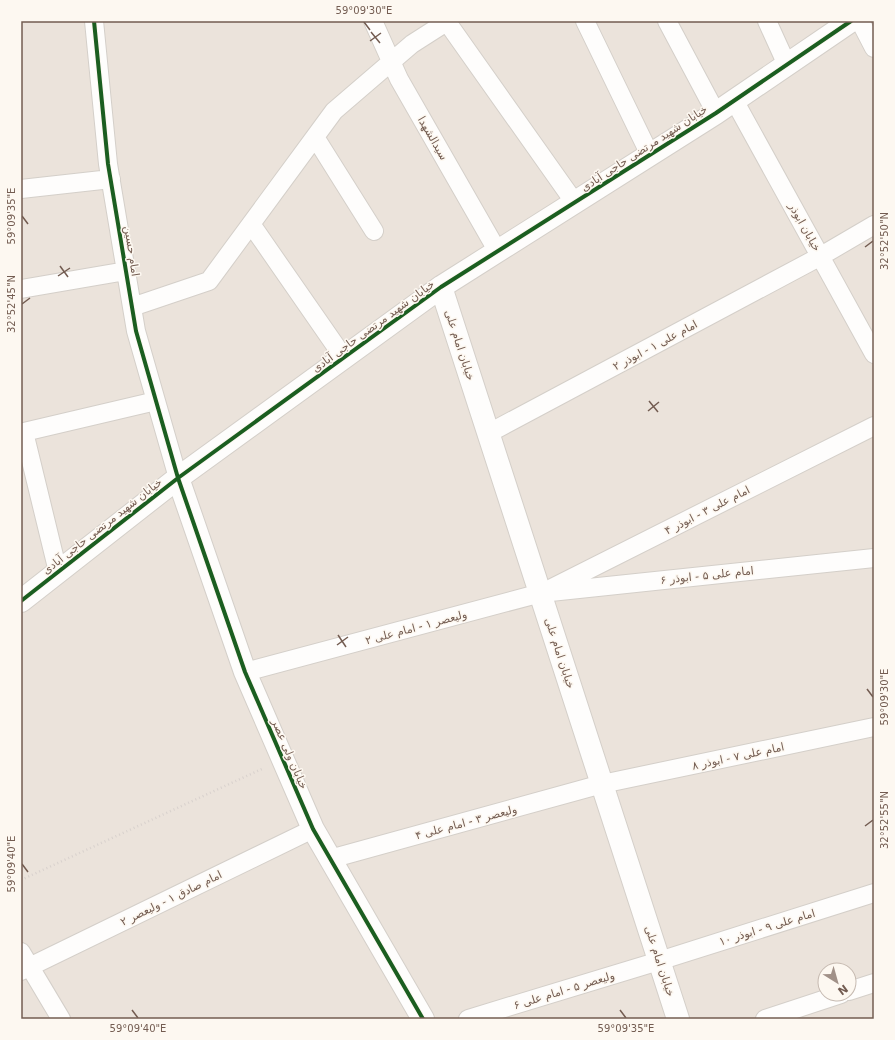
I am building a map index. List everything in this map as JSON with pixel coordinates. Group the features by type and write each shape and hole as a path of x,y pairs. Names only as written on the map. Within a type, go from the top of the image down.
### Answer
{"street":[{"name":"امام حسین","path":"94,21 111,179 136,331 178,478"},
{"name":"سیدالشهدا","path":"373,21 399,79 498,252"},
{"path":"132,307 209,281 334,111 412,44 447,21 575,203"},
{"path":"585,21 650,155"},
{"path":"667,21 716,113"},
{"path":"767,21 787,65"},
{"name":"خیابان شهید مرتضی حاجی آبادی","path":"21,601 178,478 441,287 716,113 851,21"},
{"path":"860,21 874,48"},
{"name":"خیابان ابوذر","path":"734,100 874,354"},
{"path":"315,137 374,231"},
{"path":"21,189 111,179"},
{"path":"251,224 344,358"},
{"name":"امام علی ۱ - ابوذر ۲","path":"489,433 821,256 874,225"},
{"path":"21,289 126,271"},
{"name":"خیابان امام علی","path":"441,287 678,1019"},
{"path":"58,572 24,432 156,401"},
{"name":"امام علی ۳ - ابوذر ۴","path":"541,593 874,426"},
{"name":"خیابان ولی عصر","path":"178,478 245,672 313,829 423,1019"},
{"name":"امام علی ۵ - ابوذر ۶","path":"541,593 874,558"},
{"name":"ولیعصر ۱ - امام علی ۲","path":"245,672 541,593"},
{"name":"امام علی ۷ - ابوذر ۸","path":"602,784 874,728"},
{"name":"ولیعصر ۳ - امام علی ۴","path":"330,859 602,784"},
{"name":"امام صادق ۱ - ولیعصر ۲","path":"24,963 313,829"},
{"name":"امام علی ۹ - ابوذر ۱۰","path":"659,961 874,893"},
{"name":"ولیعصر ۵ - امام علی ۶","path":"468,1019 659,961"},
{"path":"24,963 61,1019"},
{"path":"857,988 874,983"},
{"path":"765,1019 817,1002"}],"path":[{"path":"21,880 283,759"}],"shaded area":[{"path":"21,21 874,21 874,1019 21,1019"}],"cycle path":[{"path":"94,21 108,164 136,331 178,478 245,672 313,829 423,1019"},
{"path":"21,601 178,478 441,287 716,113 851,21"}]}
